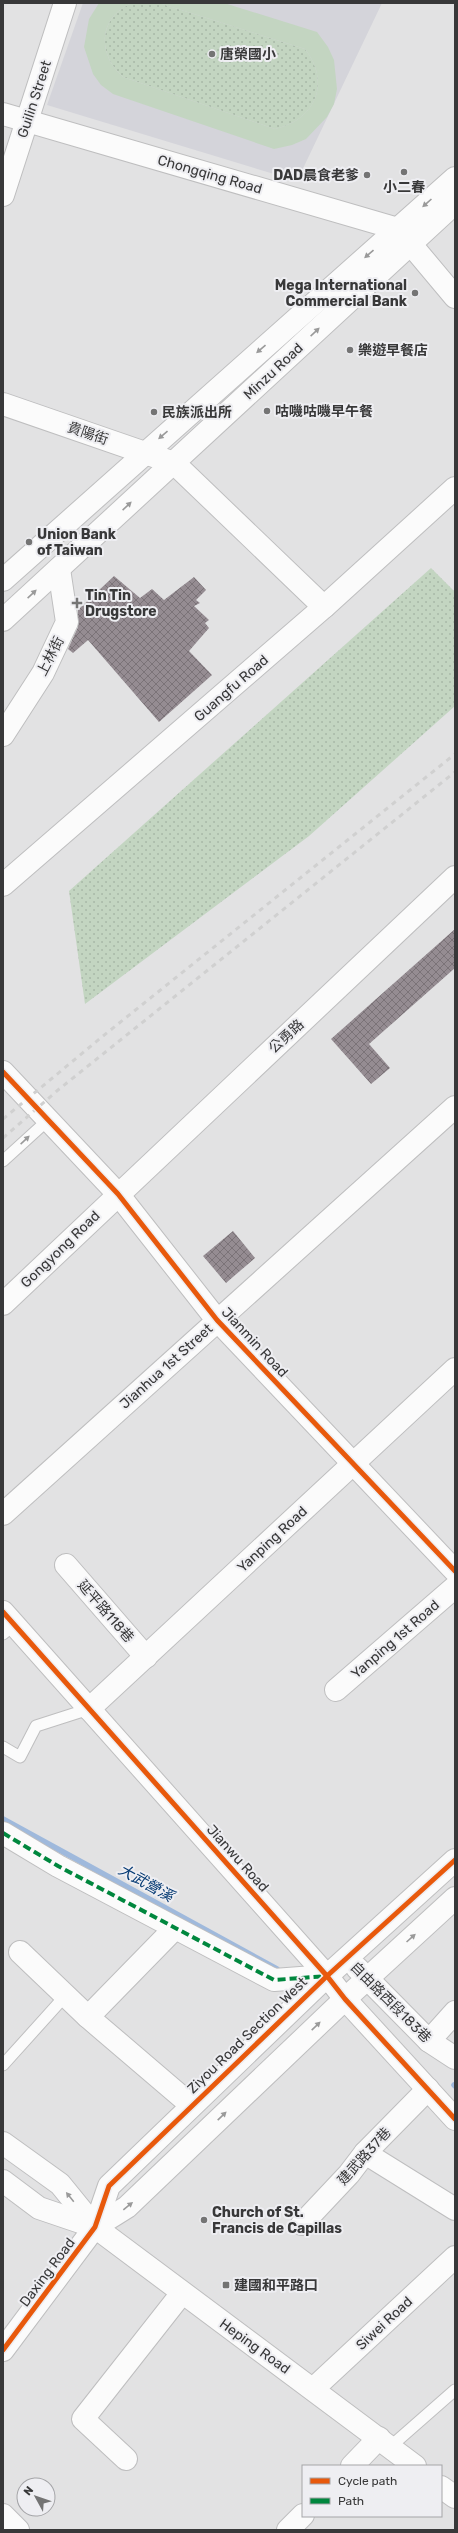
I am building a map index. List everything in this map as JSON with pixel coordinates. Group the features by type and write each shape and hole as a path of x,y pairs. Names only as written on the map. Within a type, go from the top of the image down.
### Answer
{"street":[{"name":"Guilin Street","path":"3,194 65,3"},
{"name":"Chongqing Road","path":"3,114 405,236"},
{"name":"Minzu Road","path":"3,620 174,463 405,236 455,178"},
{"name":"Minzu Road","path":"3,580 144,452 405,236 455,203"},
{"path":"405,236 455,297"},
{"name":"貴陽街","path":"3,404 174,463"},
{"path":"174,463 324,607"},
{"name":"Guangfu Road","path":"3,885 324,607 455,488"},
{"name":"上林街","path":"3,736 43,673 67,622 59,569"},
{"name":"公勇路","path":"118,1194 455,877"},
{"name":"Jianmin Road","path":"3,1072 118,1194 217,1320 455,1571"},
{"name":"Jianhua 1st Street","path":"3,1514 455,1107"},
{"name":"Gongyong Road","path":"3,1304 118,1194"},
{"name":"Yanping Road","path":"89,1709 352,1463 455,1369"},
{"name":"延平路118巷","path":"66,1565 146,1657"},
{"name":"Yanping 1st Road","path":"336,1690 455,1587"},
{"name":"Jianwu Road","path":"7,1624 89,1709 327,1976 344,1999 455,2119"},
{"path":"3,1833 58,1866 174,1929 274,1980 327,1976"},
{"name":"Ziyou Road Section West","path":"95,2227 109,2186 191,2105 327,1976 455,1860"},
{"path":"95,2227 127,2207 366,1978 455,1898"},
{"path":"88,2017 174,1929"},
{"path":"20,1952 88,2017 191,2105"},
{"name":"自由路西段183巷","path":"348,1958 429,2042 455,2058"},
{"path":"429,2042 455,2012"},
{"name":"建武路37巷","path":"302,2224 349,2174 365,2153 428,2089"},
{"name":"Heping Road","path":"3,2143 60,2184 95,2227 414,2465"},
{"path":"365,2153 455,2209"},
{"name":"Heping Road","path":"3,2181 39,2208 95,2227"},
{"name":"Daxing Road","path":"3,2350 95,2227"},
{"name":"Siwei Road","path":"313,2389 455,2257"},
{"path":"126,2459 83,2419 182,2293"},
{"path":"353,2465 385,2443"},
{"path":"442,2487 455,2498"},
{"path":"3,2515 18,2530"},
{"path":"288,2530 302,2516"}],"lane":[{"path":"3,1161 48,1120"},
{"path":"3,1747 20,1757 36,1726 89,1709"},
{"path":"3,2065 66,1995"},
{"path":"385,2443 455,2390"}],"shaded area":[{"name":"唐榮國小","path":"83,3 382,3 297,181 47,105"}],"green space":[{"path":"99,3 132,3 121,9 113,17 107,27 105,37 105,48 109,58 123,77 275,129 289,124 301,117 315,98 318,86 317,74 313,62 305,49 159,3 224,3 317,32 328,47 334,60 337,89 334,104 327,117 306,139 292,145 274,149 113,94 101,85 93,74 84,47 89,19"},
{"path":"132,3 159,3 305,49 313,62 317,74 318,86 315,98 301,117 289,124 275,129 123,77 109,58 105,48 105,37 107,27 113,17 121,9"},
{"path":"431,568 455,592 455,706 309,836 85,1004 69,891"}],"building":[{"path":"114,576 140,598 152,589 164,600 194,577 206,590 196,600 200,603 194,606 209,620 205,623 209,628 189,651 212,675 159,722 88,640 73,653 68,649 78,627 78,610"},
{"path":"455,929 455,968 369,1044 390,1068 371,1084 331,1039"},
{"path":"233,1231 255,1258 226,1283 203,1256"}],"waterway":[{"name":"大武營溪","path":"3,1819 277,1969"}],"railway":[{"path":"3,1119 103,1036 455,754"},
{"path":"3,1138 58,1090 455,772"}],"marked path":[{"path":"3,1833 58,1866 274,1980 327,1976"}],"cycle path":[{"path":"3,1072 118,1194 217,1320 455,1571"},
{"path":"3,1612 327,1976 345,1999 455,2119"},
{"path":"3,2350 95,2227 109,2186 327,1976 455,1860"}],"place":[{"name":"唐榮國小","path":"212,54"},
{"name":"小二春","path":"404,172"},
{"name":"DAD晨食老爹","path":"367,175"},
{"name":"Mega International Commercial Bank","path":"415,293"},
{"name":"樂遊早餐店","path":"350,350"},
{"name":"咕嘰咕嘰早午餐","path":"267,411"},
{"name":"民族派出所","path":"154,412"},
{"name":"Union Bank of Taiwan","path":"29,542"},
{"name":"Tin Tin Drugstore","path":"77,603"},
{"name":"Church of St. Francis de Capillas","path":"204,2220"},
{"name":"建國和平路口","path":"226,2285"}]}
